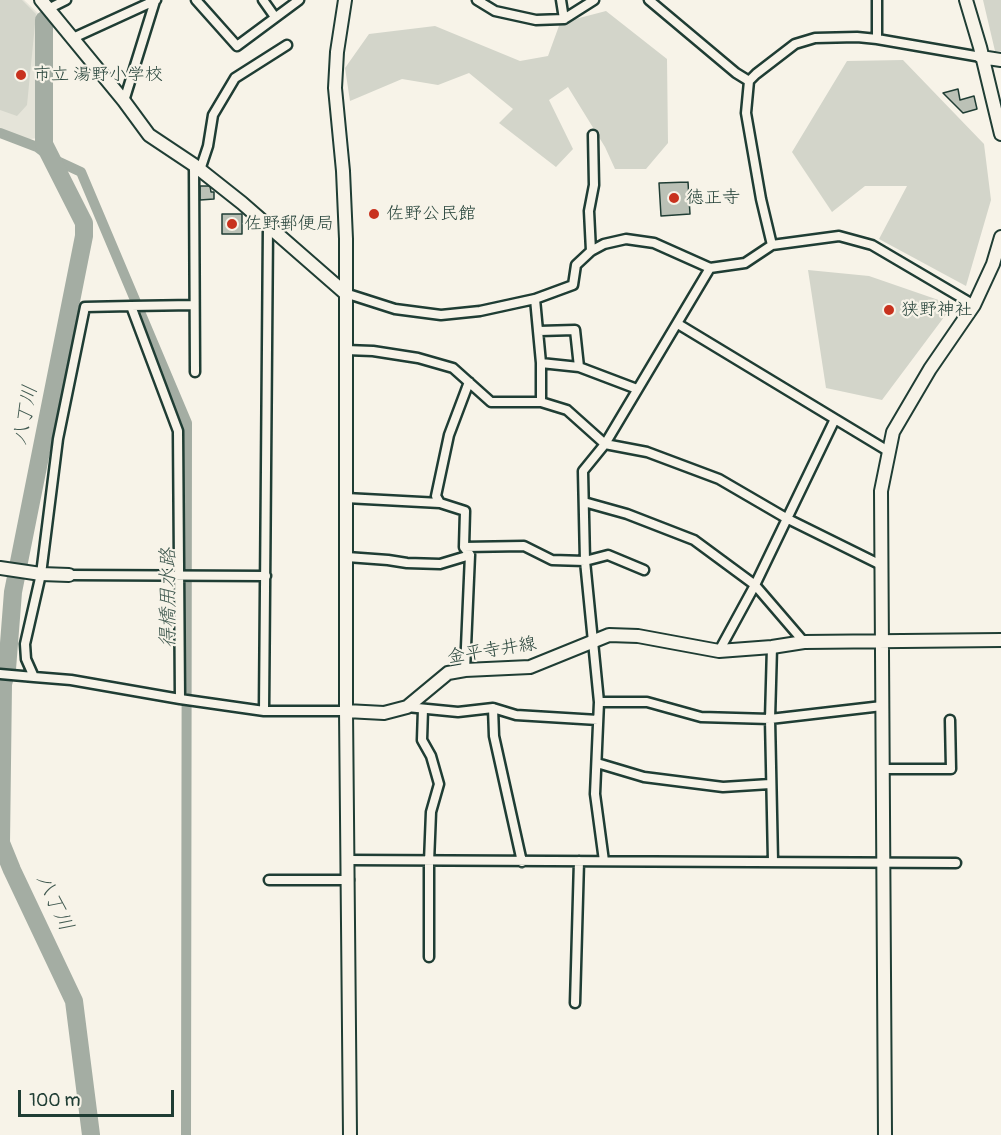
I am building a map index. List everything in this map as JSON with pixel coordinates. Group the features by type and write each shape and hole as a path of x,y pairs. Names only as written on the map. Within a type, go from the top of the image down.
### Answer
{"street":[{"path":"45,3 66,0"},
{"path":"196,0 237,46 298,0"},
{"path":"263,0 275,17"},
{"path":"345,0 337,52 335,88 343,171 346,239 346,711 350,1135"},
{"path":"477,0 495,11 536,20 564,18 594,0"},
{"path":"649,0 736,73 749,81"},
{"path":"877,0 877,39"},
{"path":"966,0 1001,134"},
{"path":"73,38 156,1"},
{"path":"124,101 156,1"},
{"path":"559,2 564,18"},
{"path":"45,3 149,135 197,167 242,203 345,293 395,309 441,315 480,311 535,299 573,285 576,265 591,251 604,244 626,239 654,243 710,268 745,263 772,245 839,236 872,245 974,305"},
{"path":"772,245 761,199 746,113 749,81 795,44 815,38 877,39 1001,60"},
{"path":"195,372 197,167 208,146 213,115 235,78 287,45"},
{"path":"591,251 589,211 594,185 593,135"},
{"path":"264,711 268,227"},
{"path":"885,1135 881,491 893,432 930,369 974,305 993,264 1001,237"},
{"path":"604,861 595,794 599,702 585,561 583,471 605,444 710,268"},
{"path":"535,299 541,363 541,402"},
{"path":"34,677 26,659 26,644 41,574 57,447 85,307 194,305"},
{"path":"131,306 178,431 184,575 185,699"},
{"path":"678,324 888,451"},
{"path":"538,331 575,330 579,368"},
{"path":"346,350 373,351 453,368 491,402 541,402 567,410 605,444 647,452 719,479 786,518 881,565"},
{"path":"541,363 579,368 637,389"},
{"path":"440,503 436,496 449,435 469,382"},
{"path":"719,651 755,585 835,419"},
{"path":"346,498 440,503 465,511 464,547 470,555 465,670"},
{"path":"584,502 627,514 694,540 755,585 804,642"},
{"path":"464,547 524,546 552,560 585,561 608,555 644,570"},
{"path":"347,557 440,564 470,555"},
{"path":"3,569 69,575 266,576"},
{"name":"金平寺井線","path":"346,711 384,713 406,707 448,674 465,670 530,667 609,635 638,636 719,651 804,642 1001,640"},
{"path":"772,647 770,719 772,861"},
{"path":"0,674 71,680 264,711 346,711"},
{"path":"599,702 647,702 701,717 770,719 882,706"},
{"path":"406,707 458,712 493,708 516,715 598,720"},
{"path":"493,708 494,736 522,862"},
{"path":"423,709 422,740 431,756 439,784 431,812 429,957"},
{"path":"882,769 951,769 950,720"},
{"path":"597,763 644,777 723,787 770,784"},
{"path":"348,860 956,863"},
{"path":"575,1003 579,861"},
{"path":"269,879 349,880"}],"shaded area":[{"name":"市立 湯野小学校","path":"0,0 24,0 43,18 39,138 21,140 0,131"},
{"name":"市立 湯野小学校","path":"0,0 22,0 36,14 27,105 17,116 0,110"},
{"path":"983,0 1001,0 1001,51 995,51"},
{"path":"606,11 667,59 668,143 646,169 615,169 605,147 568,87 549,100 573,149 556,167 499,123 513,109 469,73 438,85 402,79 350,101 345,68 369,34 435,26 520,61 548,56 560,23"},
{"path":"903,60 984,144 991,200 966,286 879,239 907,186 865,186 832,212 792,152 847,61"},
{"path":"808,270 869,276 953,305 882,400 826,388"}],"building":[{"path":"958,89 960,100 974,96 977,109 963,113 943,93"},
{"name":"徳正寺","path":"688,182 690,214 661,216 659,183"},
{"path":"200,186 210,186 211,192 214,192 214,199 200,200"},
{"path":"222,214 242,214 242,234 222,234"}],"waterway":[{"name":"八丁川","path":"44,20 44,144 84,223 84,236 13,592 7,669 3,684 1,843 74,1001 91,1135"},
{"name":"得橋用水路","path":"0,133 37,147 53,159 81,172 187,423 186,1135"}],"place":[{"name":"市立 湯野小学校","path":"21,75"},
{"name":"徳正寺","path":"674,198"},
{"name":"佐野公民館","path":"374,214"},
{"name":"佐野郵便局","path":"232,224"},
{"name":"狭野神社","path":"889,310"}]}
